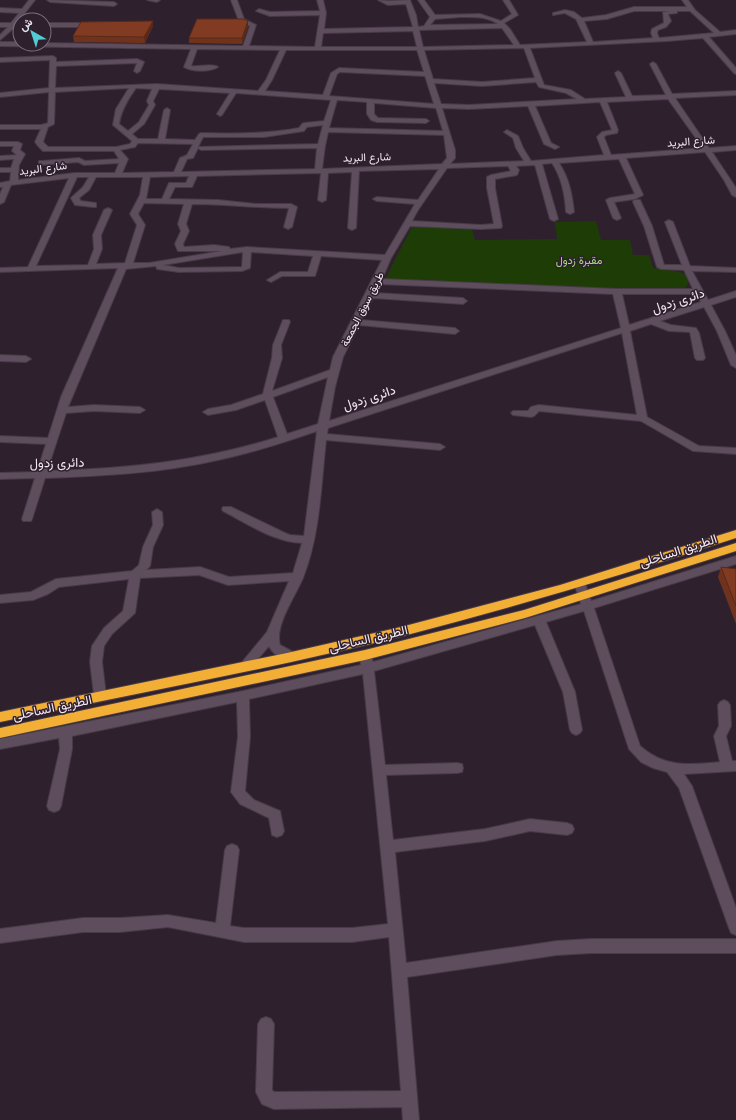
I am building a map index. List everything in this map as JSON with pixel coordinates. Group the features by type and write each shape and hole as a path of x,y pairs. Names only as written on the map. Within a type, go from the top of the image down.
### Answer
{"highway":[{"name":"الطريق الساحلى","path":"0,717 291,656 459,617 580,583 736,534"},
{"name":"الطريق الساحلى","path":"0,733 367,662 525,614 586,601 736,547"}],"street":[{"path":"0,10 23,11 32,0"},
{"path":"50,0 114,4"},
{"path":"150,0 157,0"},
{"path":"234,0 242,20 253,25 245,48"},
{"path":"318,49 323,13 320,0"},
{"path":"381,0 388,3 407,1"},
{"path":"421,0 433,17"},
{"path":"320,31 415,30 426,27 503,24 516,15 506,0"},
{"path":"685,0 692,10 718,34"},
{"name":"طريق سوق الجمعة","path":"244,666 272,634 298,577 309,540 323,425 333,372 338,357 377,281 387,258 414,210 421,202 439,173 449,162 452,155 447,133 420,49 407,1"},
{"path":"581,20 607,17 634,9 692,10"},
{"path":"657,40 653,31 657,28 664,27 667,24 668,21 665,14 692,10"},
{"path":"259,11 270,14 323,13"},
{"path":"554,14 560,11 576,15 581,20 591,44"},
{"path":"433,17 478,16 503,24 518,47"},
{"path":"426,27 433,17"},
{"path":"52,25 103,24"},
{"path":"0,25 12,25"},
{"path":"0,38 12,26"},
{"path":"52,44 318,49 420,49 591,44 657,40 736,32"},
{"path":"705,36 736,72"},
{"path":"0,44 12,44"},
{"path":"0,127 45,127 52,123 51,90 53,61 57,44"},
{"path":"527,46 541,86 568,91 583,101"},
{"path":"195,47 187,67 199,69 215,67"},
{"path":"260,93 273,73 284,48"},
{"path":"0,60 137,61 141,62 137,71"},
{"path":"653,64 670,96 728,180 736,195"},
{"path":"325,98 334,73 339,70 482,84 539,80"},
{"path":"618,73 630,99"},
{"path":"134,86 121,105 116,122 117,127 136,141 199,145 322,146"},
{"path":"0,95 51,90 157,86 439,106 603,101 736,93"},
{"path":"127,134 142,123 152,105 150,101 157,86"},
{"path":"220,114 234,92"},
{"path":"322,200 322,146 334,98"},
{"path":"371,101 370,114 371,117 377,120 426,121"},
{"path":"603,101 615,130 615,132 604,134 600,137 609,158"},
{"path":"531,104 548,144 555,147"},
{"path":"161,142 164,136 167,110"},
{"path":"201,135 231,136 267,134 302,130 304,125 308,124 447,133"},
{"path":"177,174 184,158 190,156 199,145 205,125"},
{"path":"45,127 39,142 40,145 51,150 116,149 133,146 136,141"},
{"path":"507,132 516,137 519,149 526,156 529,163"},
{"path":"0,144 18,143 16,151 20,153 15,170 7,184 0,202"},
{"path":"35,179 44,157 45,148"},
{"name":"شارع البريد","path":"7,184 35,179 74,175 194,174 554,162 736,148"},
{"path":"116,149 124,159 118,174"},
{"path":"0,158 19,157"},
{"path":"617,218 610,200 635,197 639,195 622,157"},
{"path":"42,163 80,160 84,163 123,162"},
{"path":"538,162 554,219"},
{"path":"554,162 561,169 568,188 570,212"},
{"path":"407,223 480,227 498,226 491,192 491,177 514,173 515,170 510,163"},
{"path":"352,228 356,168"},
{"path":"0,170 15,170"},
{"path":"27,519 61,410 125,267 141,225 134,214 143,201 146,192 147,174"},
{"path":"164,202 172,185 190,185 194,174"},
{"path":"31,269 74,175"},
{"path":"93,205 78,203 75,198 83,191 94,175"},
{"path":"377,199 421,202"},
{"path":"143,201 189,201 239,203 257,206 291,206 293,207 288,227"},
{"path":"189,201 182,224 185,231 180,244 182,248 201,249 210,246 232,251"},
{"path":"637,202 648,226 661,267 736,270"},
{"path":"91,268 98,249 96,235 108,210"},
{"path":"669,222 687,268 727,342 736,365"},
{"path":"0,270 153,265 247,249 387,258"},
{"path":"153,265 173,270 242,269 246,268 247,249"},
{"path":"271,280 280,274 312,274 317,254"},
{"path":"377,281 617,292 699,291"},
{"path":"617,292 643,418"},
{"name":"دائرى زدول","path":"0,476 120,472 182,465 237,453 736,294"},
{"path":"370,295 463,301"},
{"path":"723,299 736,300"},
{"path":"652,321 669,328 693,330 695,333 700,358"},
{"path":"283,438 267,396 268,386 277,358 276,349 286,322"},
{"path":"355,322 455,331"},
{"path":"0,358 26,359"},
{"path":"208,412 233,408 333,372"},
{"path":"61,410 94,408 140,410"},
{"path":"516,413 531,414 534,409 539,408 643,418 697,449 736,451"},
{"path":"322,437 440,447"},
{"path":"0,439 52,441"},
{"path":"227,509 281,536 289,539 309,540"},
{"path":"100,695 95,661 97,646 108,630 129,613 135,575 144,566 148,547 158,526 157,512"},
{"path":"0,744 243,696 367,662 539,620 586,601 736,560"},
{"path":"0,599 33,596 44,591 53,584 61,582 200,570 228,581 298,577"},
{"path":"580,583 635,749 644,758 656,765 672,769 731,766 720,736 725,726 724,705"},
{"path":"539,620 569,692 576,730"},
{"path":"272,634 272,645 278,652 291,656"},
{"path":"367,662 400,971 411,1120"},
{"path":"243,696 244,737 238,792 240,797 246,802 275,815 277,831"},
{"path":"54,806 66,750 66,732"},
{"path":"379,770 457,768"},
{"path":"672,769 685,786 733,908 736,928"},
{"path":"387,847 485,835 530,825 567,829"},
{"path":"222,931 232,850"},
{"path":"0,936 83,925 120,925 168,922 244,934 352,935 396,930"},
{"path":"400,971 557,948 591,946 736,946"},
{"path":"266,1024 264,1092 268,1098 274,1101 409,1099"}],"green space":[{"name":"مقبرة زدول","path":"596,221 601,240 630,240 633,255 649,255 653,268 669,269 685,274 689,282 685,289 600,290 385,279 413,225 472,229 475,240 557,239 555,222"}],"building":[{"path":"197,19 243,19 248,21 242,38 189,38"},
{"path":"153,21 144,37 73,36 81,22"},
{"path":"721,567 736,569 736,606"}]}
